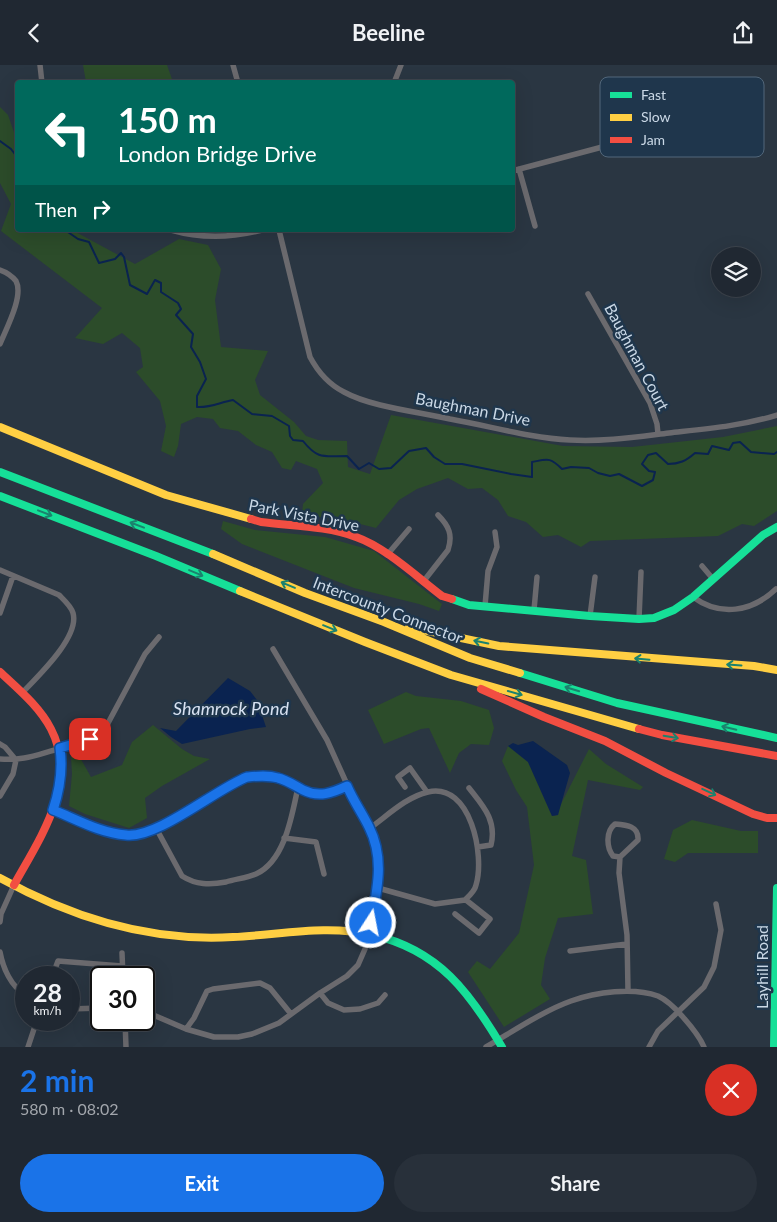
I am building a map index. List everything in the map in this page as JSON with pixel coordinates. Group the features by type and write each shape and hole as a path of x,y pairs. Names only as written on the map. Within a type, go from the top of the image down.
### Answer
{"main road":[{"name":"Park Vista Drive","path":"0,427 166,495 262,522 335,531 357,537 377,547 442,596 485,607 640,619 654,617 674,610 693,597 763,535 777,527"},
{"name":"Intercounty Connector","path":"0,472 230,561 305,593 384,622 470,658 617,703 777,738"},
{"path":"0,496 156,556 365,642 451,675 544,717 606,741 666,773 753,814 767,818 777,818"},
{"path":"384,622 499,646 754,666 777,666"},
{"path":"754,666 777,670"},
{"path":"0,672 22,693 50,727 60,748 62,762 61,782 53,810 14,885"},
{"path":"451,675 662,735 777,756"},
{"path":"0,877 56,906 89,918 167,936 207,938 253,937 345,929 369,933 396,942 425,956 463,988 500,1044"},
{"name":"Layhill Road","path":"774,1047 776,1030 777,888"}],"street":[{"path":"40,65 42,80"},
{"path":"233,65 237,80"},
{"path":"395,80 401,65"},
{"path":"535,226 516,170 600,148"},
{"path":"177,232 186,235 211,237 242,235 254,232"},
{"name":"Baughman Drive","path":"279,232 310,357 327,381 346,393 393,407 570,440 601,440 728,426 758,421 777,415"},
{"path":"0,270 15,280 19,289 18,299 0,344"},
{"name":"Baughman Court","path":"588,294 650,403 657,424 658,434"},
{"path":"423,582 448,550 450,544 451,532 438,515"},
{"path":"387,555 409,529"},
{"path":"485,607 488,571 498,547 495,532"},
{"path":"702,565 713,579"},
{"path":"0,571 59,595 73,614 71,631 58,654 22,693"},
{"path":"640,619 641,572"},
{"path":"0,613 13,576"},
{"path":"534,611 537,577"},
{"path":"590,616 595,577"},
{"path":"693,597 705,606 735,609 748,607 768,596 776,589"},
{"path":"0,759 16,761 48,753 90,739 101,732 107,725 145,654 159,637"},
{"path":"155,1016 186,1029 214,1037 238,1037 252,1034 279,1023 347,976 358,965 365,949 378,887 379,859 376,844 370,828 347,786 327,739 273,649"},
{"path":"0,744 5,747 16,761"},
{"path":"0,796 13,775 16,761"},
{"path":"405,787 398,777 410,768 427,792"},
{"path":"53,810 107,832 127,836 137,835 156,828 247,777 262,775 279,778 317,795 327,794 347,786"},
{"path":"156,828 182,876 197,883 214,885 256,874 266,867 278,852 289,827 298,787"},
{"path":"469,788 490,815 493,839 491,845 478,847"},
{"path":"370,828 409,800 434,791 447,794 459,802 468,812 478,847 476,885 466,899 435,903 378,887"},
{"path":"620,857 613,856 608,846 610,828 615,824 628,825 636,829 638,834 638,840 620,857 619,873 627,944 628,991"},
{"path":"284,838 316,842 324,873"},
{"path":"0,922 1,914 14,885"},
{"path":"455,914 479,933 490,919 466,899"},
{"path":"649,1047 658,1031 704,987 714,967 721,929 716,904"},
{"path":"570,951 627,944"},
{"path":"0,952 8,977 15,985"},
{"path":"56,966 58,961 122,966 122,953"},
{"path":"186,1029 194,1018 206,991 213,989 260,983 270,989 291,1014"},
{"path":"486,1047 500,1044 550,1011 571,1001 600,993 628,991 657,996 666,1001 693,1028 704,1047"},
{"path":"320,993 328,1003 344,1010 360,1009 378,1003 385,995"},
{"path":"29,1046 34,1031"},
{"path":"125,1031 126,1047"}],"green space":[{"path":"83,65 167,65 172,80 86,80"},
{"path":"0,107 8,115 15,135 15,232 76,232 135,264 179,239 208,245 221,269 215,300 221,347 268,351 255,380 260,395 294,422 306,436 318,440 347,441 348,467 370,474 391,415 563,446 632,447 723,437 777,426 777,511 754,526 742,524 718,536 590,541 581,547 558,535 543,537 526,522 508,516 498,500 482,488 468,489 448,478 417,489 399,500 376,528 302,514 303,504 323,483 317,469 296,461 291,470 282,468 272,452 256,445 238,431 220,428 213,419 197,417 181,424 178,446 174,457 161,451 166,426 160,401 136,372 143,367 140,348 122,333 103,344 75,338 102,308 1,231 11,204 0,183"},
{"path":"223,521 255,530 325,537 374,551 442,604 439,611 419,604 354,588 242,544 221,529"},
{"path":"406,692 416,696 461,701 489,710 494,728 489,745 471,744 459,753 450,773 429,728 421,729 384,744 368,710"},
{"path":"153,725 182,749 194,756 210,759 162,786 145,798 147,818 129,828 85,814 69,806 72,774 71,756 78,754 91,777 122,765 132,742"},
{"path":"508,746 528,762 552,816 558,815 559,808 589,749 606,764 643,787 640,790 588,780 572,856 586,860 593,914 558,918 545,958 541,985 550,999 504,1027 468,972 477,961 490,969 519,933 534,865 527,807 516,790 502,761"},
{"path":"692,820 741,831 758,831 758,853 688,853 675,862 664,859 673,830"}],"water":[{"name":"Shamrock Pond","path":"228,678 250,691 257,700 266,727 182,744 160,728 176,731"},
{"path":"533,741 567,765 570,773 558,815 552,816 528,762 508,746 513,743 518,745"}],"waterway":[{"path":"0,141 15,154"},
{"path":"68,232 78,239 89,242 99,263 115,259 121,253 124,257 130,285 147,294 155,280 161,283 161,292 178,303 181,309 176,315 193,334 191,347 200,362 206,379 197,396 197,407 211,406 233,400 252,414 272,416 289,426 290,436 293,440 303,441 317,454 322,456 347,456 359,469 369,463 379,469 391,468 409,451 426,448 434,457 445,464 462,464 532,477 532,462 548,460 554,462 562,469 571,467 589,468 610,476 619,474 642,486 653,480 655,472 649,471 642,464 648,455 656,453 668,464 679,463 695,453 708,454 712,446 729,450 733,443 740,442 751,452 774,454 777,452"}],"traffic: fast":[{"path":"0,472 213,554"},
{"path":"0,496 156,556 240,591"},
{"path":"452,599 469,605 590,616 654,618 674,610 693,597 763,535 777,527"},
{"path":"520,673 617,703 777,738"},
{"path":"774,1047 777,888"},
{"path":"373,935 416,951 450,976 478,1009 502,1047"}],"traffic: slow":[{"path":"0,427 166,495 251,519"},
{"path":"213,554 305,593 384,622 470,658 520,673"},
{"path":"240,591 451,675 639,729"},
{"path":"409,627 499,646 754,666 777,670"},
{"path":"0,878 55,905 83,916 142,931 172,936 202,938 233,937 320,930 338,930 373,935"}],"traffic: jam":[{"path":"251,519 261,522 321,528 356,537 378,548 400,563 442,596 452,599"},
{"path":"0,672 28,698 51,729 59,749 61,770 53,810 45,829 14,885"},
{"path":"481,689 605,741 666,773 753,814 767,818 777,818"},
{"path":"639,729 777,756"}],"route":[{"path":"90,739 60,748 62,762 61,782 53,810 107,832 127,836 137,835 169,822 247,777 262,775 279,778 317,795 327,794 347,786 370,828 379,859 378,887 371,923"}]}
